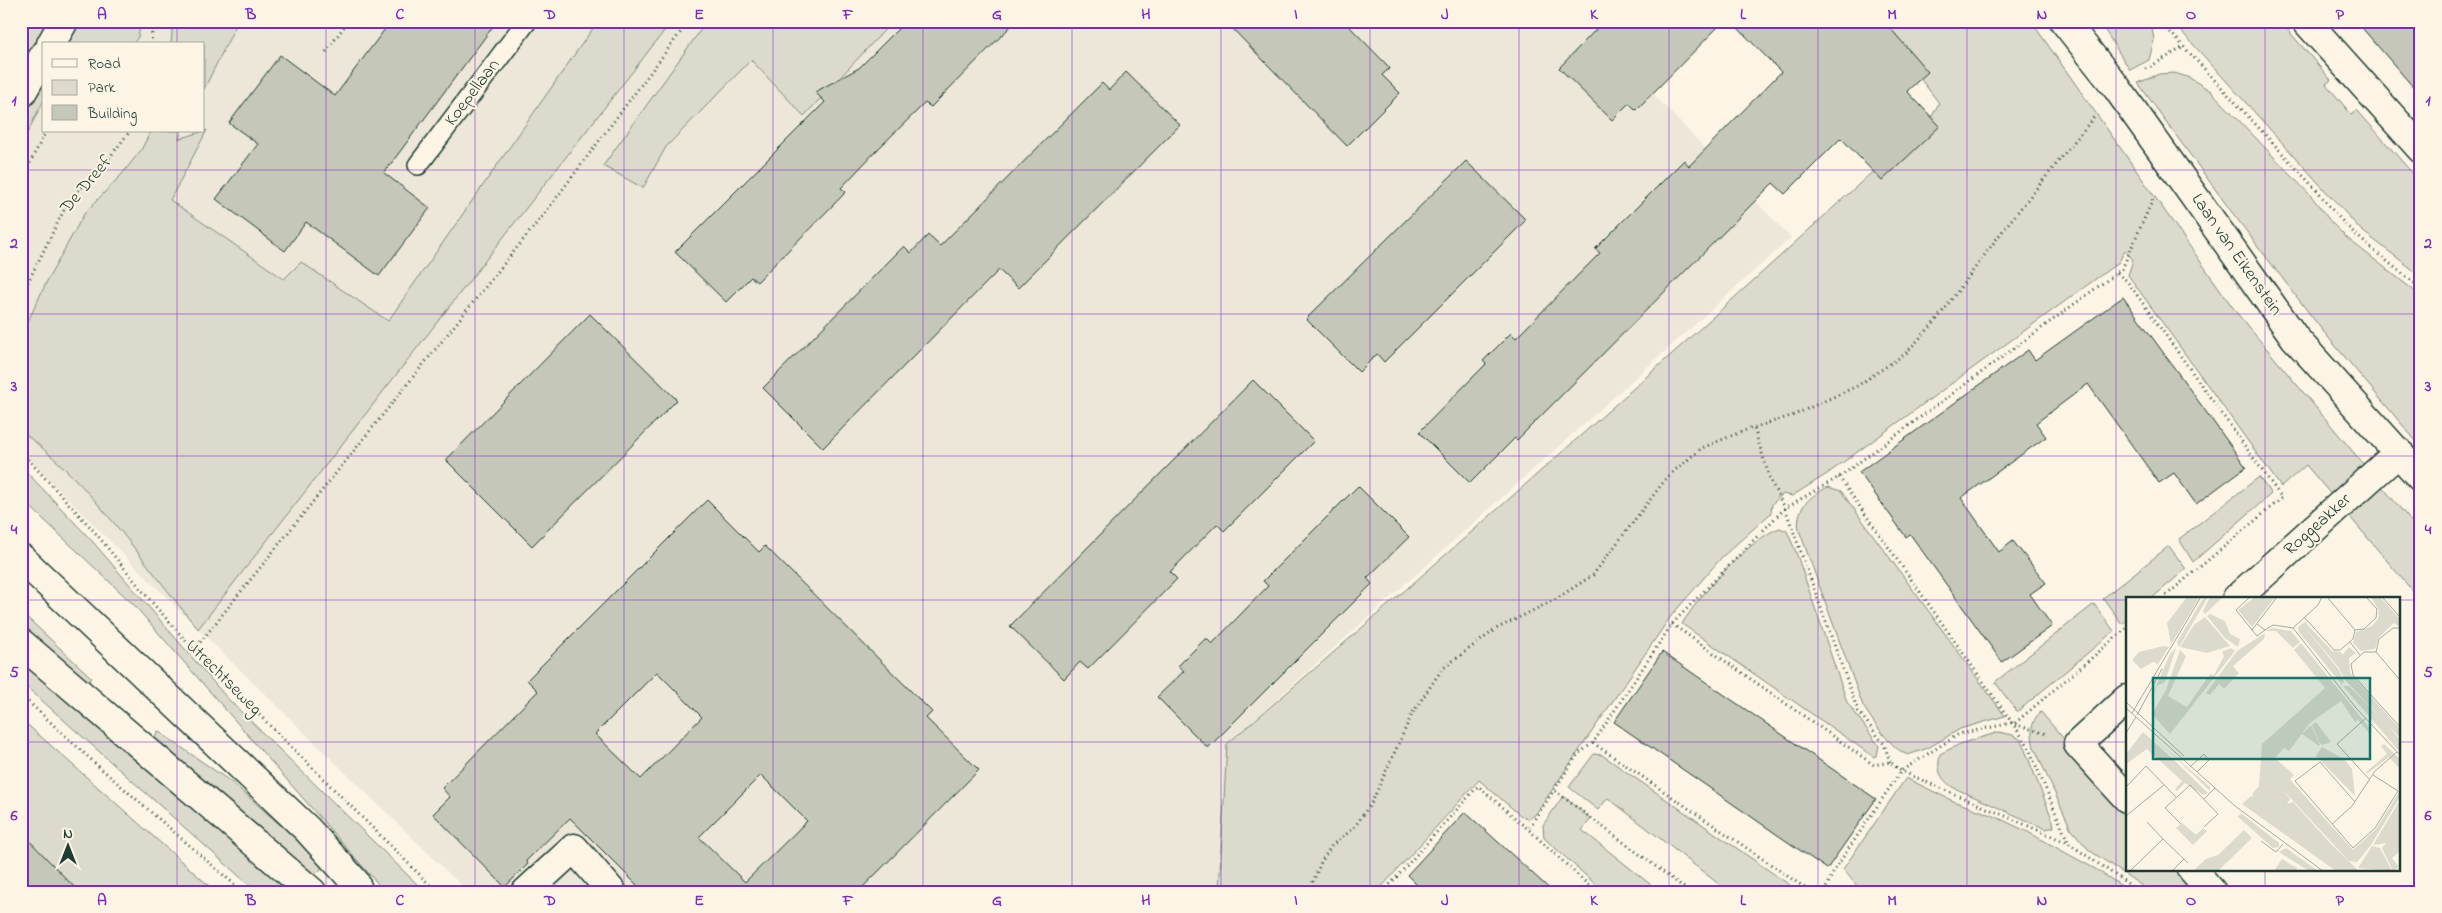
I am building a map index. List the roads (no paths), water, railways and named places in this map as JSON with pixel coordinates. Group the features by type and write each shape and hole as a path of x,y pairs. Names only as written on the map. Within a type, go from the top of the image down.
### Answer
{"street":[{"path":"51,42 64,21"},
{"name":"Laan van Eikenstein","path":"2064,21 2117,88 2295,338 2421,478"},
{"path":"2306,21 2421,149"},
{"path":"21,94 42,58"},
{"name":"Roggeakker","path":"2238,597 2399,452"},
{"path":"21,558 307,829 355,882 359,892"},
{"path":"21,643 312,892"},
{"path":"2126,700 2078,744 2126,797"},
{"path":"526,892 574,848 612,892"},
{"path":"2193,870 2212,892"}],"lane":[{"name":"Koepellaan","path":"418,165 528,21"}]}
